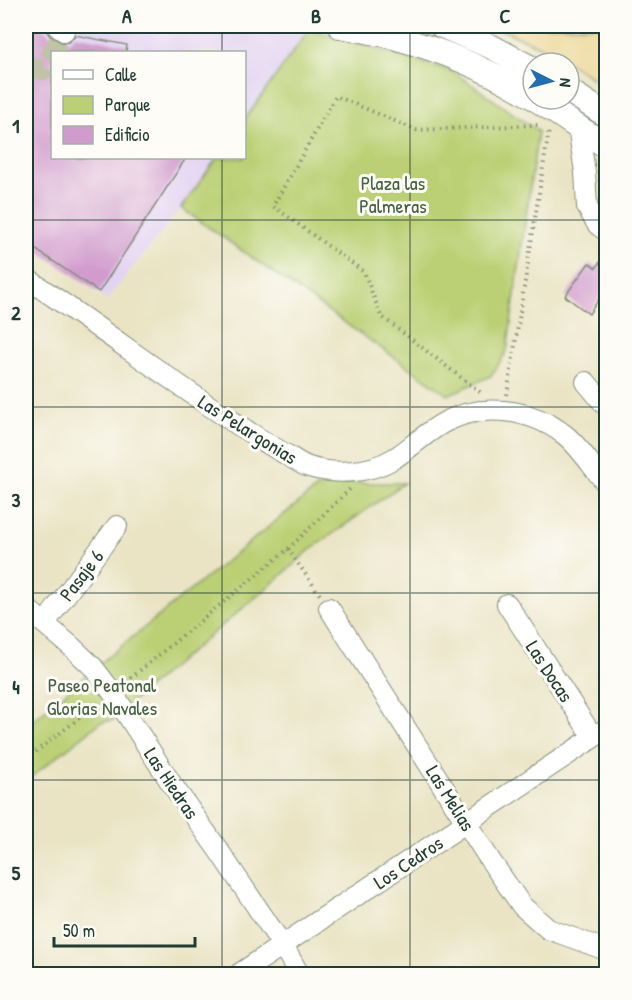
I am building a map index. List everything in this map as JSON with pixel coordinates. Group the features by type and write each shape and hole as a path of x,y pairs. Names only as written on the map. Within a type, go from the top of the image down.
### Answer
{"main road":[{"path":"340,26 400,39 452,57 507,82 521,92"},
{"path":"442,26 492,47 521,63"},
{"path":"581,99 606,115"},
{"path":"550,111 605,144"}],"street":[{"path":"578,126 585,171 587,207 597,224 606,228"},
{"path":"585,171 605,144"},
{"name":"Las Pelargonias","path":"26,278 250,434 308,467 340,472 372,468 391,460 444,423 473,412 504,411 538,419 554,427 576,444 606,483"},
{"path":"586,382 606,406"},
{"name":"Pasaje 6","path":"45,623 117,526"},
{"name":"Las Docas","path":"507,604 599,733"},
{"name":"Las Hiedras","path":"26,608 93,666 283,946 299,975"},
{"name":"Las Melias","path":"329,608 522,906 548,929 606,950"},
{"name":"Los Cedros","path":"239,975 599,733"}],"path":[{"path":"504,411 381,316 364,272 273,206 336,96 416,130 521,111"},
{"path":"504,411 542,111"},
{"path":"26,759 113,693 288,549 372,468"},
{"path":"288,549 329,608"}],"shaded area":[{"path":"26,26 291,26 309,29 246,118 246,51 51,51 51,159 216,159 181,208 106,301 98,292 26,243"}],"green space":[{"name":"Plaza las Palmeras","path":"309,29 452,71 538,131 507,351 491,376 448,395 181,208 216,159 246,159 246,118"},
{"name":"Paseo Peatonal Glorias Navales","path":"326,483 404,483 310,550 144,691 114,720 101,722 26,781 26,726 108,657 313,491"}],"sand":[{"path":"493,26 606,26 606,87 581,71 581,51 551,51"}],"building":[{"path":"26,26 46,30 50,36 62,43 69,42 75,35 127,45 126,51 51,51 51,159 185,159 99,292 26,243"},
{"path":"606,254 606,304 599,299 589,314 565,296 589,263 596,268"}],"tunnel":[{"path":"53,51 64,31"},
{"path":"26,66 43,70 51,55"}]}
